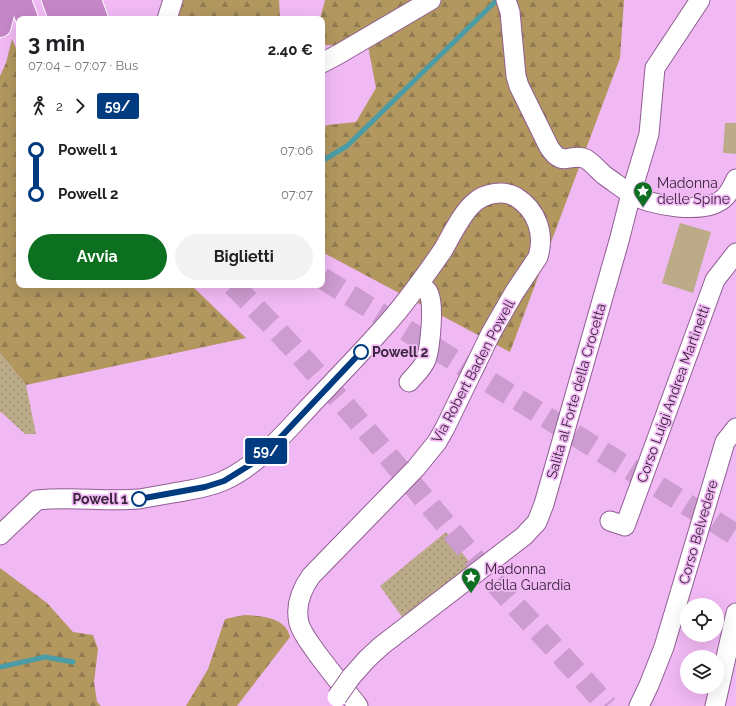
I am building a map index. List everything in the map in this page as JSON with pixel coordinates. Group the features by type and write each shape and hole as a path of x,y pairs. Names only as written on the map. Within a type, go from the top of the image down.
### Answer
{"highway":[{"path":"0,25 4,10 4,0"},
{"path":"20,0 26,16"},
{"path":"53,0 59,16"},
{"path":"73,0 79,16"},
{"path":"90,0 96,16"}],"street":[{"path":"168,16 173,0"},
{"path":"325,61 431,0"},
{"path":"506,0 510,12 516,76 519,86 552,152 565,160 580,158 591,162 604,175 631,194 651,202 679,207 702,207 713,205 725,198 736,179"},
{"name":"Salita al Forte della Crocetta","path":"334,702 351,676 381,646 524,536 537,522 544,504 582,373 649,134 655,68 700,0"},
{"name":"Via Robert Baden Powell","path":"0,535 37,500 139,499 205,487 224,481 253,463 278,440 396,314 419,284 466,212 476,200 495,194 510,194 531,210 535,217 541,237 538,257 514,293 488,339 437,442 416,468 311,576 306,582 301,593 298,616 304,635 333,676 358,706"},
{"name":"Corso Luigi Andrea Martinetti","path":"610,521 625,526 715,280 736,253"},
{"path":"408,382 426,360 430,331 432,306 430,297 428,292 419,284"},
{"name":"Corso Belvedere","path":"639,706 664,647 725,442 736,428"},
{"path":"715,706 736,613"}],"green space":[{"path":"170,0 279,0 280,16 172,16"},
{"path":"325,0 624,0 620,58 510,352 325,254 325,127 327,125 356,122 376,88 368,46 325,45 325,16 321,16"},
{"path":"12,39 16,48 16,288 194,288 246,338 26,385 0,353 0,76 6,63"},
{"path":"0,568 47,603 73,632 93,635 98,649 94,682 97,702 101,706 0,706"},
{"path":"244,615 272,619 284,625 288,630 290,637 237,706 186,706 208,669 225,619"}],"shaded area":[{"path":"725,123 736,123 736,154 723,153"},
{"path":"680,223 711,232 693,293 662,283"},
{"path":"0,353 26,385 36,434 25,434 1,412 0,413"},
{"path":"446,532 474,568 438,594 402,617 380,586"}],"waterway":[{"path":"325,159 347,146 497,0"},
{"path":"0,667 45,657 73,662"}],"tunnel":[{"path":"325,280 736,535"},
{"path":"236,288 331,389 500,588 607,706"}],"bus line":[{"name":"59/","path":"139,499 205,487 224,481 253,463 278,440 361,352"}],"place":[{"name":"Madonna delle Spine","path":"643,208"},
{"name":"Powell 2","path":"361,352"},
{"name":"Powell 1","path":"139,499"},
{"name":"Madonna della Guardia","path":"471,594"}]}
